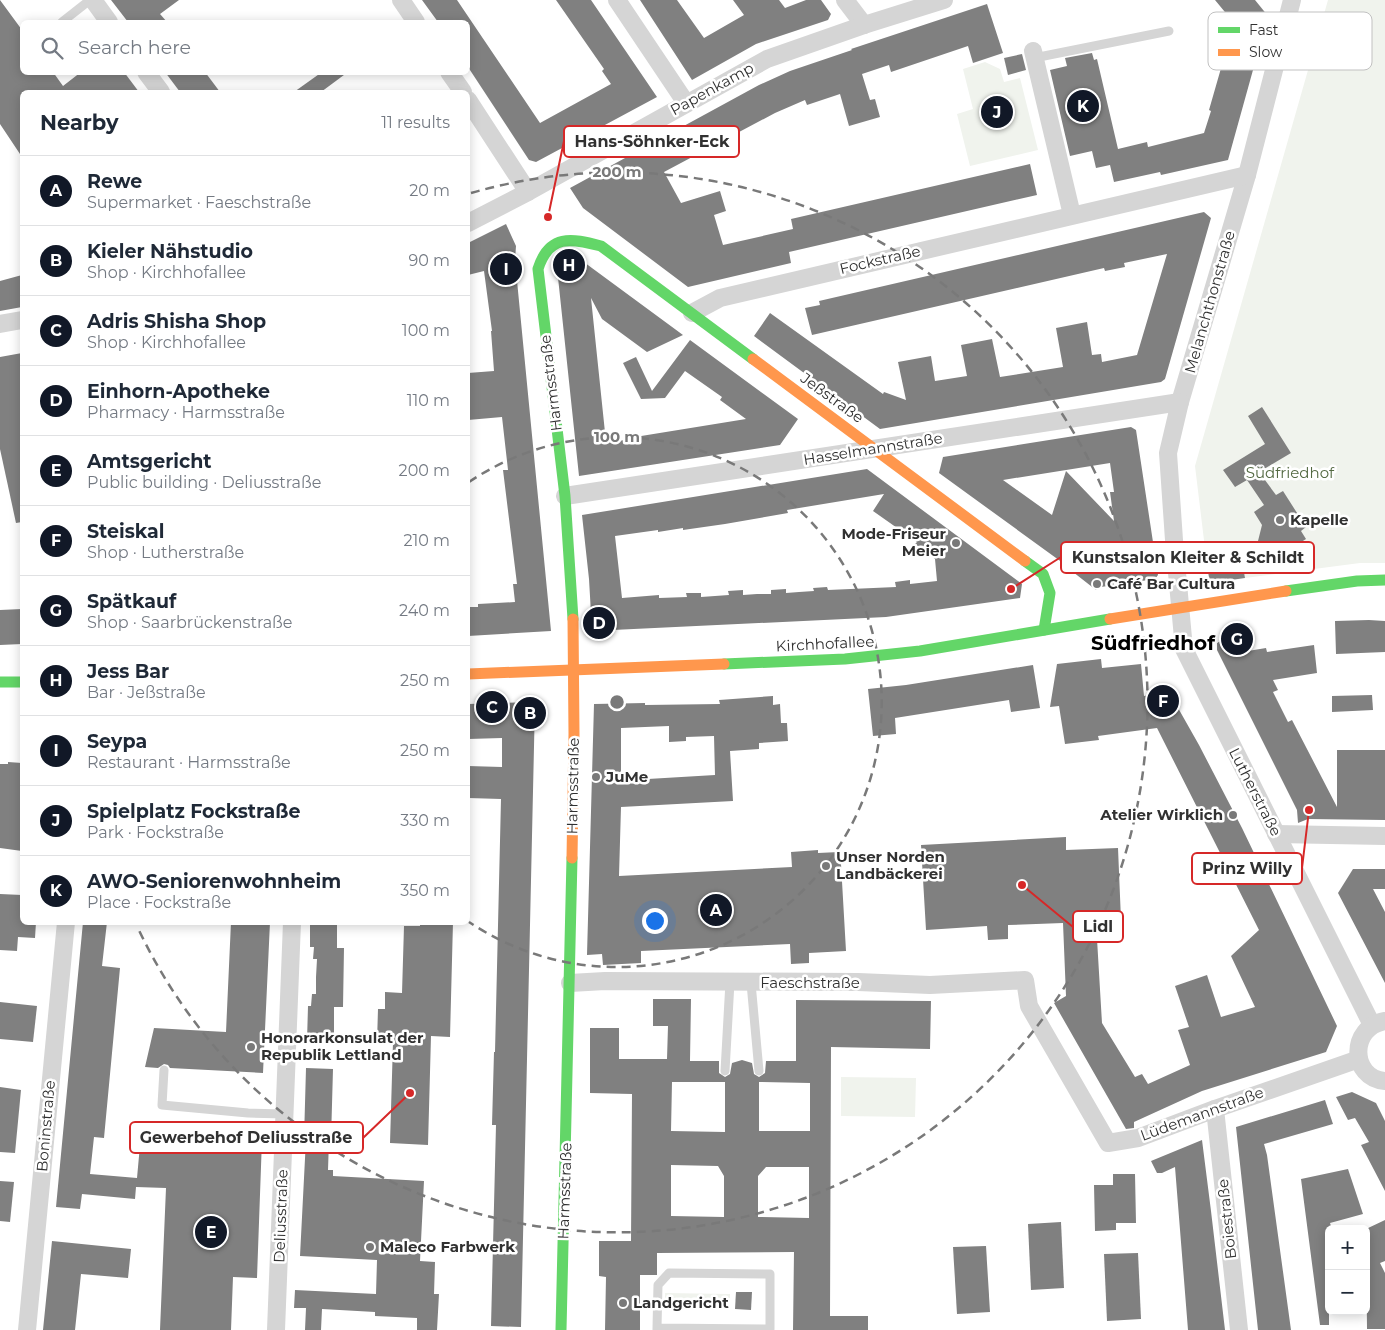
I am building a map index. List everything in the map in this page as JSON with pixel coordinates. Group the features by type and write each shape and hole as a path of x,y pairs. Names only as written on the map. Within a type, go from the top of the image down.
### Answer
{"street":[{"path":"91,0 107,20"},
{"path":"401,0 415,20"},
{"path":"617,0 686,103"},
{"path":"845,0 864,25"},
{"name":"Papenkamp","path":"470,222 528,192 767,59 864,25 944,0"},
{"path":"1034,54 1072,216"},
{"name":"Melanchthonstraße","path":"1180,608 1168,453 1180,402 1247,175 1274,70"},
{"path":"148,75 160,90"},
{"path":"451,75 461,90"},
{"path":"470,103 528,192"},
{"name":"Fockstraße","path":"692,313 720,298 1247,175"},
{"name":"Jeßstraße","path":"548,248 564,240 575,239 601,246 1043,574 1050,593 1044,630"},
{"name":"Harmsstraße","path":"548,248 540,260 538,269 565,496 574,671 570,983 561,1330"},
{"path":"0,324 20,320"},
{"name":"Hasselmannstraße","path":"565,496 1180,402"},
{"name":"Kirchhofallee","path":"470,674 845,659 901,654 1347,582 1385,580"},
{"name":"Lutherstraße","path":"1180,608 1184,649 1276,834 1379,1023 1365,1032 1360,1040 1359,1059"},
{"path":"0,682 20,682"},
{"path":"1276,834 1385,836"},
{"name":"Boninstraße","path":"27,1330 66,925"},
{"name":"Deliusstraße","path":"276,1330 292,925"},
{"name":"Faeschstraße","path":"570,983 858,982 930,985 1025,980 1029,1006"},
{"name":"Lüdemannstraße","path":"1029,1006 1108,1143 1138,1138 1359,1059"},
{"path":"1359,1059 1364,1069 1372,1076 1385,1080"},
{"name":"Boiestraße","path":"1215,1109 1239,1330"}],"lane":[{"path":"65,20 91,0"},
{"path":"1034,54 1169,31"},
{"path":"725,1071 730,982"},
{"path":"751,983 759,1070"},
{"path":"164,1070 162,1105 248,1113 285,1114"},
{"path":"670,1273 770,1274 770,1330 657,1329 658,1284 670,1273"}],"green space":[{"name":"Südfriedhof","path":"1328,0 1385,0 1385,563 1360,563 1245,578 1242,560 1207,565 1195,466 1308,70 1372,70 1372,12 1325,12"},
{"path":"985,62 1000,69 1004,82 1020,78 1038,150 970,166 957,114 973,109 963,69"},
{"path":"841,1077 916,1078 915,1117 841,1116"},
{"path":"665,1293 730,1294 730,1305 665,1305"}],"building":[{"path":"0,0 20,27 20,75 55,75 63,86 77,75 126,75 138,90 20,90 20,154 0,124"},
{"path":"111,0 179,0 160,14 165,20 126,20"},
{"path":"422,0 457,0 540,123 611,84 602,71 604,69 556,0 591,0 657,97 536,162 529,160 470,70 470,20 437,20"},
{"path":"640,0 677,0 704,38 744,15 733,0 779,0 785,8 806,0 821,0 831,14 828,20 756,44 692,80"},
{"path":"1215,0 1255,0 1265,12 1225,12"},
{"path":"987,4 1003,53 973,63 968,46 891,72 889,65 862,74 870,100 875,99 880,117 849,126 840,94 807,105 805,100 775,113 664,172 681,203 720,191 726,211 714,215 723,245 793,229 791,219 1030,164 1037,195 789,252 791,263 688,287 583,208 570,188 759,85 790,71"},
{"path":"1092,53 1094,60 1097,59 1118,149 1147,142 1148,147 1204,133 1211,111 1209,110 1220,70 1253,70 1228,160 1161,175 1160,172 1114,182 1110,165 1096,168 1092,151 1070,156 1050,70 1067,66 1065,58"},
{"path":"1022,54 1026,70 1008,75 1004,58"},
{"path":"167,75 207,75 218,90 178,90"},
{"path":"318,75 344,75 324,90 297,90"},
{"path":"1204,212 1211,218 1165,379 1161,382 880,429 754,336 770,313 883,394 884,392 906,400 898,362 931,356 935,381 967,376 961,345 992,339 1000,377 1063,367 1056,328 1087,322 1092,355 1101,354 1102,362 1137,355 1167,254 1124,263 1125,267 1105,271 1104,268 812,335 805,308 820,305 819,301"},
{"path":"506,224 516,246 515,260 551,631 470,636 470,607 478,607 478,604 515,602 513,584 517,584 503,470 508,470 502,417 470,420 470,373 494,371 492,331 484,271 470,274 470,242"},
{"path":"577,257 683,335 647,352 602,319 591,298 606,442 635,439 635,437 746,419 720,400 722,397 685,371 665,398 641,399 623,363 636,357 652,391 690,340 798,419 780,445 579,476 557,268"},
{"path":"20,276 20,307 0,311 0,281"},
{"path":"20,353 20,522 16,523 0,449 0,357"},
{"path":"1262,407 1291,453 1259,472 1276,495 1283,491 1306,527 1301,531 1306,539 1273,557 1255,553 1262,525 1254,512 1264,505 1247,480 1235,487 1223,470 1265,444 1248,416"},
{"path":"1131,427 1136,430 1158,575 1155,579 1101,587 1096,590 1074,571 939,473 943,457","holes":["1110,463 1114,492 1110,492 1114,521 1066,471 1052,515 1003,480"]},
{"path":"867,469 1022,584 1020,598 886,617 592,631 582,515","holes":["884,494 873,511 917,542 915,544 935,559 937,581 910,584 910,580 895,582 896,587 828,590 827,587 813,588 814,591 786,593 786,589 771,590 771,594 743,595 743,590 728,591 729,595 701,597 701,593 686,593 687,597 659,598 659,595 622,598 615,536 725,524 788,513 787,510"]},
{"path":"1242,561 1245,578 1210,583 1207,566"},
{"path":"20,609 20,644 0,645 0,610"},
{"path":"1335,621 1385,621 1385,652 1336,654"},
{"path":"1245,632 1248,651 1266,648 1267,652 1314,645 1317,673 1273,680 1278,690 1273,692 1288,722 1292,720 1337,807 1337,750 1385,750 1385,820 1308,819 1298,823 1297,810 1217,650 1217,643 1235,633"},
{"path":"1101,659 1102,668 1141,664 1144,696 1169,692 1242,828 1337,1026 1326,1052 1202,1091 1134,1122 1134,1128 1126,1129 1054,1003 1066,996 1063,923 1008,925 1008,939 988,940 987,926 926,930 921,845 1066,837 1066,850 1118,848 1121,920 1096,922 1102,1023 1135,1077 1142,1074 1148,1084 1190,1065 1178,1030 1189,1027 1175,986 1207,975 1221,1017 1255,1007 1231,956 1259,930 1157,728 1098,736 1099,740 1065,744 1059,706 1050,707 1057,664"},
{"path":"1033,665 1040,708 1011,712 1009,700 895,718 896,734 873,736 868,689 906,685"},
{"path":"1372,695 1373,710 1332,712 1332,696"},
{"path":"773,696 773,705 780,704 781,723 787,723 788,741 759,743 759,749 730,751 733,801 621,807 619,876 792,867 791,852 818,850 818,853 839,852 846,951 809,953 809,963 791,964 790,944 641,951 641,963 603,965 602,954 587,955 594,704 720,704 719,700","holes":["669,726 669,742 686,741 686,737 714,736 715,775 631,780 631,773 621,773 621,728"]},
{"path":"535,702 521,1327 491,1326 496,1125 492,1125 501,799 470,798 470,766 502,767 502,738 470,739 470,704"},
{"path":"8,762 20,763 20,851 0,848 0,764 8,764"},
{"path":"1353,869 1385,869 1385,889 1373,889 1385,912 1385,983 1338,893"},
{"path":"0,894 20,895 20,925 36,925 35,938 18,937 17,951 0,950"},
{"path":"83,925 107,925 102,966 120,968 104,1138 94,1137 90,1174 137,1178 141,1134 262,1139 257,1278 233,1277 231,1330 160,1330 166,1188 136,1187 135,1199 82,1194 80,1209 56,1207"},
{"path":"231,925 270,925 263,1073 170,1068 164,1064 158,1068 145,1067 154,1028 226,1032"},
{"path":"310,925 337,925 337,948 344,948 343,1007 334,1007 334,1042 307,1041 308,1006 311,1006 312,994 316,994 317,959 313,959 314,947 310,947"},
{"path":"453,925 450,1037 431,1036 428,1145 390,1143 393,1042 377,1042 378,1009 385,1009 385,992 402,993 404,926"},
{"path":"653,999 691,999 690,1061 719,1061 719,1073 725,1077 730,1074 732,1063 742,1060 752,1063 754,1074 759,1077 765,1073 766,1061 796,1061 796,1000 931,1001 930,1049 831,1047 830,1316 868,1316 868,1330 793,1330 794,1252 657,1253 657,1275 640,1275 640,1330 605,1330 606,1277 599,1276 599,1241 631,1241 632,1094 590,1093 590,1028 619,1028 619,1059 667,1059 668,1026 653,1026","holes":["672,1082 725,1082 725,1132 671,1131","759,1082 810,1083 810,1131 759,1131","671,1165 718,1166 724,1176 724,1217 671,1216","766,1167 809,1167 809,1218 758,1217 758,1176"]},
{"path":"0,1002 37,1006 33,1042 0,1039"},
{"path":"306,1068 333,1069 331,1140 329,1140 328,1170 333,1170 333,1176 424,1181 420,1261 435,1262 434,1294 439,1294 437,1330 417,1330 417,1318 375,1316 375,1312 322,1309 321,1330 305,1330 306,1308 294,1308 295,1290 376,1294 377,1260 300,1256 306,1139 304,1139"},
{"path":"0,1087 21,1090 15,1153 0,1152"},
{"path":"1352,1092 1376,1103 1385,1121 1385,1191 1361,1145 1369,1142 1355,1118 1348,1120 1336,1097"},
{"path":"1325,1100 1333,1124 1264,1144 1291,1330 1258,1330 1236,1127"},
{"path":"1202,1140 1225,1330 1188,1330 1175,1167 1162,1173 1157,1173 1151,1161"},
{"path":"1348,1169 1363,1214 1330,1223 1331,1225 1325,1225 1325,1315 1329,1315 1329,1325 1320,1325 1301,1179"},
{"path":"1113,1174 1135,1174 1136,1223 1116,1223 1116,1230 1095,1231 1094,1185 1113,1185"},
{"path":"0,1181 14,1182 10,1222 0,1221"},
{"path":"1385,1220 1385,1261 1380,1263 1385,1273 1385,1329 1367,1329 1367,1315 1370,1315 1370,1227"},
{"path":"1061,1222 1064,1288 1031,1290 1028,1224"},
{"path":"52,1241 131,1249 128,1278 81,1274 75,1330 43,1330"},
{"path":"986,1246 990,1312 957,1314 953,1247"},
{"path":"1138,1253 1141,1319 1107,1321 1104,1254"},
{"path":"736,1292 752,1292 751,1310 735,1309"}],"traffic: fast":[{"path":"573,619 565,496 538,269 548,250 562,241 580,241 601,246 753,359"},
{"path":"1025,561 1043,574 1050,593 1044,630"},
{"path":"1286,591 1357,581 1385,580"},
{"path":"724,664 845,659 920,651 1110,619"},
{"path":"0,682 20,682"},
{"path":"561,1330 572,858"}],"traffic: slow":[{"path":"753,359 1025,561"},
{"path":"1110,619 1286,591"},
{"path":"572,858 573,619"},
{"path":"470,674 724,664"}],"place":[{"name":"AWO-Seniorenwohnheim","path":"1083,106"},
{"name":"Spielplatz Fockstraße","path":"997,112"},
{"name":"Hans-Söhnker-Eck","path":"548,217"},
{"name":"Jess Bar","path":"569,265"},
{"name":"Seypa","path":"506,269"},
{"name":"Kapelle","path":"1280,520"},
{"name":"Mode-Friseur Meier","path":"956,543"},
{"name":"Café Bar Cultura","path":"1097,584"},
{"name":"Kunstsalon Kleiter & Schildt","path":"1011,589"},
{"name":"Einhorn-Apotheke","path":"599,623"},
{"name":"Spätkauf","path":"1237,639"},
{"name":"Steiskal","path":"1163,701"},
{"name":"Adris Shisha Shop","path":"492,707"},
{"name":"Kieler Nähstudio","path":"530,713"},
{"name":"JuMe","path":"596,777"},
{"name":"Prinz Willy","path":"1309,810"},
{"name":"Atelier Wirklich","path":"1233,815"},
{"name":"Unser Norden Landbäckerei","path":"826,866"},
{"name":"Lidl","path":"1022,885"},
{"name":"Rewe","path":"716,910"},
{"name":"Honorarkonsulat der Republik Lettland","path":"251,1047"},
{"name":"Gewerbehof Deliusstraße","path":"410,1093"},
{"name":"Amtsgericht","path":"211,1232"},
{"name":"Maleco Farbwerk","path":"370,1247"},
{"name":"Landgericht","path":"623,1303"}],"district":[{"name":"Südfriedhof","path":"1153,643"}]}
